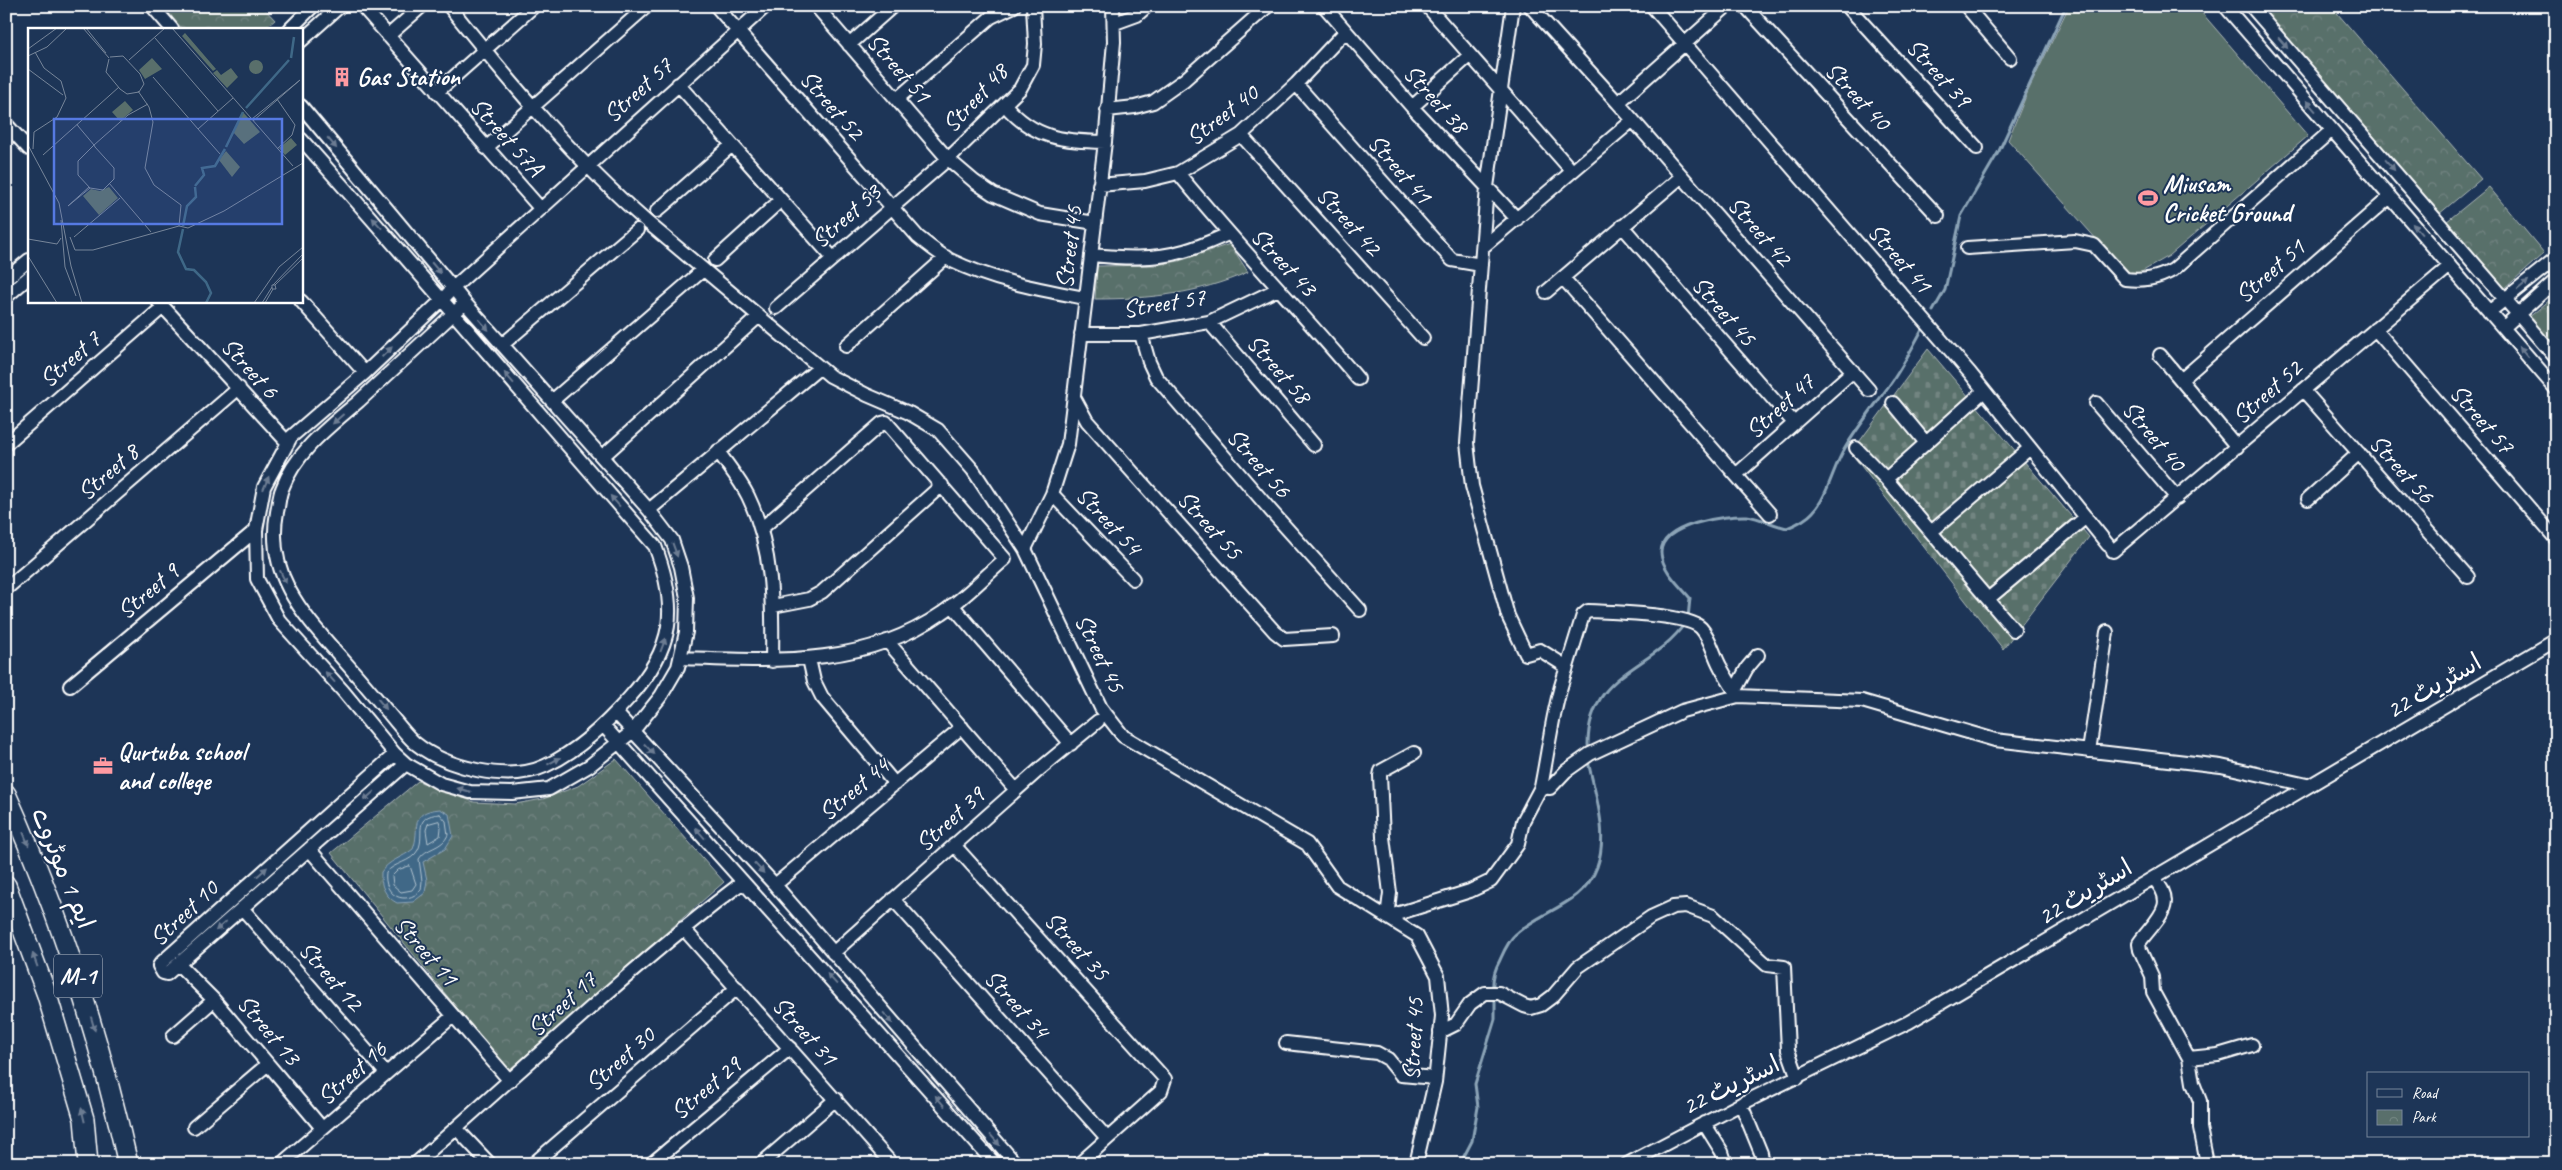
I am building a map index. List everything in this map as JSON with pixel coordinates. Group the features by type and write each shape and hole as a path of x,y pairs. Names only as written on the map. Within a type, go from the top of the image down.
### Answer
{"highway":[{"name":"ایم 1 موٹروے","path":"6,794 64,934 90,1013 128,1164"},
{"name":"M-1","path":"6,885 48,995 84,1119 88,1164"}],"street":[{"path":"152,6 171,28"},
{"path":"291,28 313,6"},
{"path":"302,40 340,6"},
{"name":"Street 57A","path":"362,6 540,208"},
{"path":"388,36 422,6"},
{"path":"449,6 533,108 587,167 617,196 819,368 852,388 909,413 938,430 973,470 1025,549"},
{"path":"437,92 534,6"},
{"path":"486,148 647,6"},
{"path":"716,6 739,32"},
{"name":"Street 57","path":"302,107 404,228 452,288 464,304 649,510 672,540 687,598 686,632 678,667 661,696 633,731 589,766 549,788 512,793 470,792 441,784 406,764 395,754 343,691 279,620 257,579 256,530 264,487 288,443 365,373 442,300 452,288 766,6"},
{"name":"Street 51","path":"816,6 948,159 975,182 1002,198 1040,214 1095,223"},
{"path":"849,45 893,6"},
{"path":"897,99 991,17 1014,6"},
{"name":"Street 48","path":"948,159 1006,105 1020,89 1033,65 1035,44 1033,6"},
{"name":"Street 45","path":"1113,6 1115,23 1105,142 1068,444 1052,494 1025,549 1101,708 1123,736 1307,844 1338,886 1417,936 1438,976 1442,1016 1436,1078 1416,1164"},
{"path":"1115,23 1137,15 1147,6"},
{"path":"1107,110 1135,107 1153,102 1184,80 1268,6"},
{"name":"Street 38","path":"1324,6 1412,108 1517,219"},
{"path":"1513,6 1487,187 1467,443 1472,486 1508,616 1521,648 1526,654 1540,650 1567,668"},
{"name":"Street 42","path":"1530,6 1618,103 1869,390"},
{"name":"Street 41","path":"1652,6 1984,391 2111,548"},
{"path":"1618,103 1727,6"},
{"name":"Street 40","path":"1745,6 1938,216"},
{"name":"Street 39","path":"1847,6 1977,148"},
{"path":"1966,6 2010,58"},
{"path":"2225,6 2556,388"},
{"path":"2235,18 2250,6 2556,358"},
{"path":"1432,8 1469,56 1572,171"},
{"name":"Street 40","path":"1099,185 1145,181 1178,173 1241,135 1296,84 1346,31"},
{"name":"Street 52","path":"739,32 918,237 946,257 1012,284 1085,298"},
{"path":"1412,108 1469,56"},
{"path":"678,84 832,257"},
{"name":"Street 41","path":"1296,84 1452,260 1481,265"},
{"path":"1006,105 1031,129 1069,141 1105,142"},
{"path":"1483,247 1633,120"},
{"path":"6,124 28,148"},
{"path":"1967,248 2075,241 2094,245 2125,279 2139,281 2158,278 2173,270 2332,130"},
{"name":"Street 42","path":"1241,135 1423,338"},
{"path":"302,139 391,239 453,315 655,546 668,586 670,600 668,632 664,647 648,677 616,713 573,750 542,768 507,773 472,770 442,760 414,743 297,605 279,570 274,529 281,490 303,451 453,315 464,304"},
{"path":"657,211 732,145"},
{"name":"Street 53","path":"776,308 832,257 948,159"},
{"name":"Street 43","path":"1178,173 1228,234 1358,379"},
{"path":"1546,292 1682,176"},
{"name":"Street 51","path":"2181,380 2390,197"},
{"path":"715,260 781,200"},
{"name":"Street 45","path":"1622,226 1794,423"},
{"path":"391,239 404,228"},
{"path":"502,346 637,230"},
{"path":"1091,255 1120,258 1152,257 1184,251 1228,234"},
{"path":"846,346 946,257"},
{"path":"2489,312 2556,258"},
{"path":"7,277 28,261"},
{"name":"Street 52","path":"2111,548 2177,498 2450,266"},
{"path":"552,401 703,270"},
{"path":"6,297 28,278"},
{"path":"1563,278 1737,474 1770,514"},
{"path":"2503,328 2556,280"},
{"name":"Street 57","path":"1081,334 1141,334 1209,322 1278,290"},
{"path":"302,302 365,373"},
{"name":"Street 6","path":"161,304 288,443"},
{"name":"Street 7","path":"6,444 161,304"},
{"path":"602,457 758,317"},
{"name":"Street 58","path":"1209,322 1314,445"},
{"name":"Street 57","path":"2375,329 2556,539"},
{"name":"Street 56","path":"1141,334 1149,362 1156,377 1272,512 1360,610"},
{"path":"2160,355 2237,447"},
{"path":"649,510 819,368"},
{"name":"Street 47","path":"1737,474 1853,371"},
{"name":"Street 8","path":"6,589 239,388"},
{"name":"Street 56","path":"2303,390 2468,577"},
{"path":"1886,479 1984,391"},
{"path":"341,394 352,406"},
{"name":"Street 55","path":"1075,398 1087,421 1275,632 1284,639 1333,636"},
{"path":"1893,403 1926,443"},
{"name":"Street 40","path":"2096,403 2177,498"},
{"path":"680,658 772,661 809,659 838,656 887,641 926,622 952,605 1005,558 886,422 882,423 761,529"},
{"path":"566,444 578,431"},
{"path":"1856,448 1886,479 2014,630"},
{"path":"1931,532 2030,448"},
{"path":"718,451 747,494 761,529 770,574 773,606 772,661"},
{"path":"2308,499 2359,453"},
{"path":"773,606 809,599 822,592 942,485"},
{"name":"Street 54","path":"1052,494 1133,579"},
{"path":"1988,598 2086,517"},
{"name":"Street 9","path":"70,686 256,530"},
{"path":"668,586 684,583"},
{"path":"952,605 1071,744"},
{"path":"1414,753 1381,772 1380,776 1390,893 1387,917 1470,891 1491,881 1518,844 1523,821 1541,787 1547,766 1549,732 1558,694 1583,615 1588,611 1624,612 1673,618 1699,626 1709,640 1719,665 1737,693"},
{"path":"2089,751 2107,632"},
{"name":"اسٹریٹ 22","path":"1627,1164 1741,1104 1798,1078 1909,1022 2556,640"},
{"path":"887,641 1016,790"},
{"path":"1737,693 1747,668 1758,654"},
{"path":"809,659 814,681 822,697 895,784"},
{"path":"343,691 359,678"},
{"path":"1541,787 1550,788 1566,771 1590,754 1682,711 1737,693 1862,701 1994,740 2221,766 2308,785"},
{"path":"616,713 775,885 1016,1164"},
{"name":"Street 39","path":"833,953 1016,790 1098,721"},
{"path":"603,725 861,1011 995,1164"},
{"name":"Street 44","path":"775,885 962,727"},
{"name":"Street 10","path":"395,754 161,962 160,966 163,973 167,974 406,764"},
{"path":"490,771 490,793"},
{"name":"Street 35","path":"954,845 1165,1079 1161,1091 1108,1138"},
{"name":"Street 11","path":"309,849 510,1081"},
{"path":"2153,878 2162,887 2165,908 2161,917 2139,943 2140,950 2152,976 2153,992 2189,1058 2193,1083 2200,1101 2200,1128 2206,1158"},
{"name":"Street 17","path":"415,1164 683,928 743,882"},
{"name":"Street 34","path":"893,899 1108,1138"},
{"path":"1440,1032 1456,1024 1470,1004 1485,993 1499,993 1531,1008 1541,1005 1553,996 1578,967 1629,931 1673,906 1686,906 1712,916 1766,965 1784,967 1788,1050 1798,1078"},
{"name":"Street 12","path":"242,908 386,1073"},
{"name":"Street 31","path":"683,928 836,1099 885,1161"},
{"name":"Street 13","path":"178,964 214,1000 322,1128"},
{"name":"Street 30","path":"533,1164 737,988"},
{"path":"861,1011 872,999"},
{"path":"173,1036 214,1000"},
{"name":"Street 16","path":"281,1164 453,1016"},
{"path":"1286,1043 1377,1053 1388,1059 1401,1075 1436,1078"},
{"path":"2189,1058 2218,1054 2252,1045"},
{"name":"Street 29","path":"651,1164 790,1048"},
{"path":"194,1127 268,1064"},
{"path":"761,1164 836,1099"},
{"path":"1741,1104 1761,1153 1763,1164"},
{"path":"1704,1123 1722,1152 1726,1164"},
{"path":"456,1128 490,1164"},
{"path":"1079,1164 1108,1138"}],"green space":[{"path":"163,6 262,6 275,20 265,28 181,28"},
{"name":"Miusam Cricket Ground","path":"2069,6 2196,6 2308,136 2169,256 2131,278 2008,140 2028,91"},
{"path":"2259,6 2331,6 2481,179 2439,214"},
{"path":"2489,187 2544,253 2503,290 2446,222"},
{"path":"1230,244 1248,272 1211,286 1173,294 1135,298 1095,299 1097,266 1156,265 1179,261"},
{"path":"2556,295 2556,350 2528,318"},
{"path":"1928,349 2089,537 2003,649 1851,453"},
{"path":"616,759 724,882 508,1071 331,853 418,781 474,802 515,804 543,799 578,786"}],"water":[{"path":"440,809 449,814 453,836 445,849 423,862 427,880 425,893 413,902 397,903 384,890 381,872 392,862 413,849 419,818 430,811"}],"waterway":[{"path":"1933,311 1945,290 1961,216 1999,151 2066,6"},
{"path":"1688,618 1690,598 1665,566 1661,553 1664,543 1671,535 1682,528 1725,517 1747,516 1787,528 1807,517 1823,498 1845,448 1895,377 1922,330"},
{"path":"1588,745 1591,720 1599,701 1610,686 1672,639 1685,623"},
{"path":"1493,989 1493,977 1506,946 1513,937 1526,926 1583,890 1591,880 1597,867 1602,841 1600,814 1588,761"},
{"path":"1460,1164 1472,1141 1478,1107 1475,1084 1495,1019 1495,995"}],"place":[{"name":"Gas Station","path":"342,77"},
{"name":"Miusam Cricket Ground","path":"2148,198"},
{"name":"Qurtuba school and college","path":"103,766"}]}
